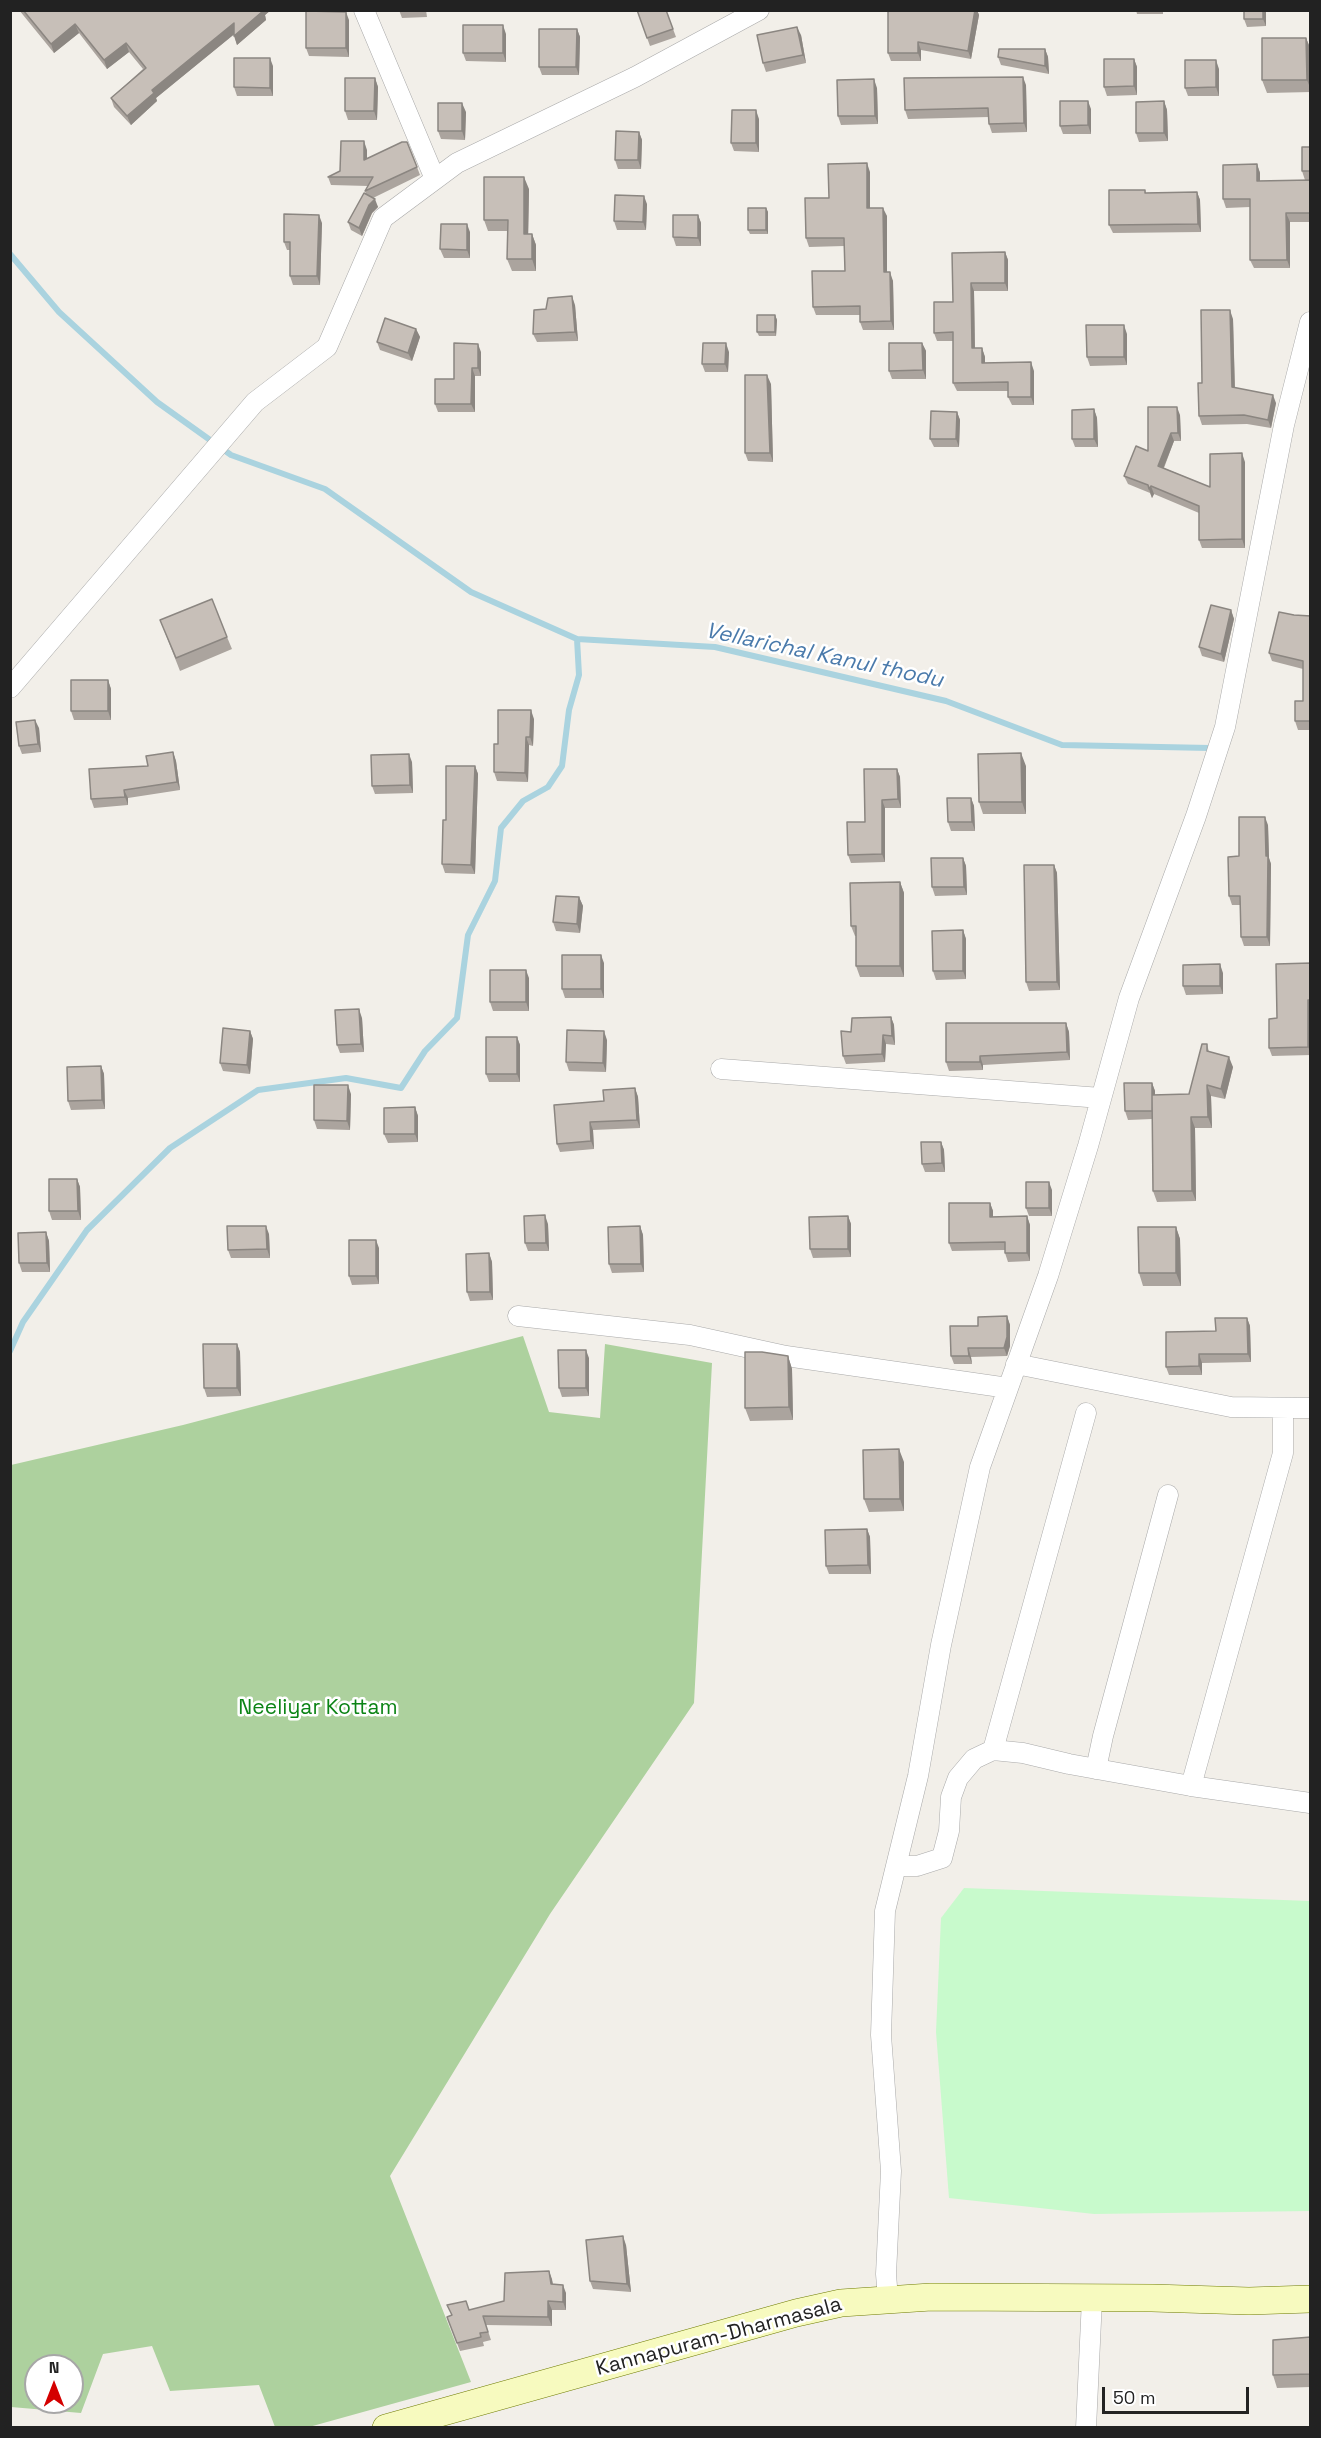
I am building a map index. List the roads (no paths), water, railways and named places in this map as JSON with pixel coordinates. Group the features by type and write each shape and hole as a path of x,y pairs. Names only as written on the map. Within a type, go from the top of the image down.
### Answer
{"main road":[{"name":"Kannapuram-Dharmasala","path":"386,2427 796,2313 841,2303 1017,2296 1249,2301 1311,2299"}],"street":[{"path":"364,10 435,179"},
{"path":"10,688 255,402 327,347 383,218 457,163 635,77 759,10"},
{"path":"888,2300 886,2274 891,2171 881,2035 885,1911 918,1776 941,1645 980,1467 1051,1265 1130,998 1196,816 1225,727 1268,501 1302,390 1311,322"},
{"path":"721,1069 1101,1098"},
{"path":"518,1316 690,1335 786,1356 1008,1388"},
{"path":"1016,1364 1231,1407 1311,1408"},
{"path":"1191,1786 1283,1453 1283,1408"},
{"path":"993,1750 1086,1413"},
{"path":"1096,1769 1168,1495"},
{"path":"896,1866 917,1866 942,1858 949,1831 951,1797 958,1778 974,1759 993,1750 1023,1753 1191,1786 1311,1803"},
{"path":"1086,2427 1092,2299"}],"waterway":[{"name":"Vellarichal Kanul thodu","path":"10,254 59,312 157,402 231,455 325,489 471,592 577,639 715,647 946,701 1062,745 1210,748"},
{"path":"10,1351 23,1322 87,1230 170,1148 258,1090 346,1078 401,1088 425,1051 457,1018 468,935 495,881 501,828 523,801 548,787 562,766 569,710 579,675 577,639"}],"park label":[{"name":"Neeliyar Kottam","path":"318,1708"}]}
